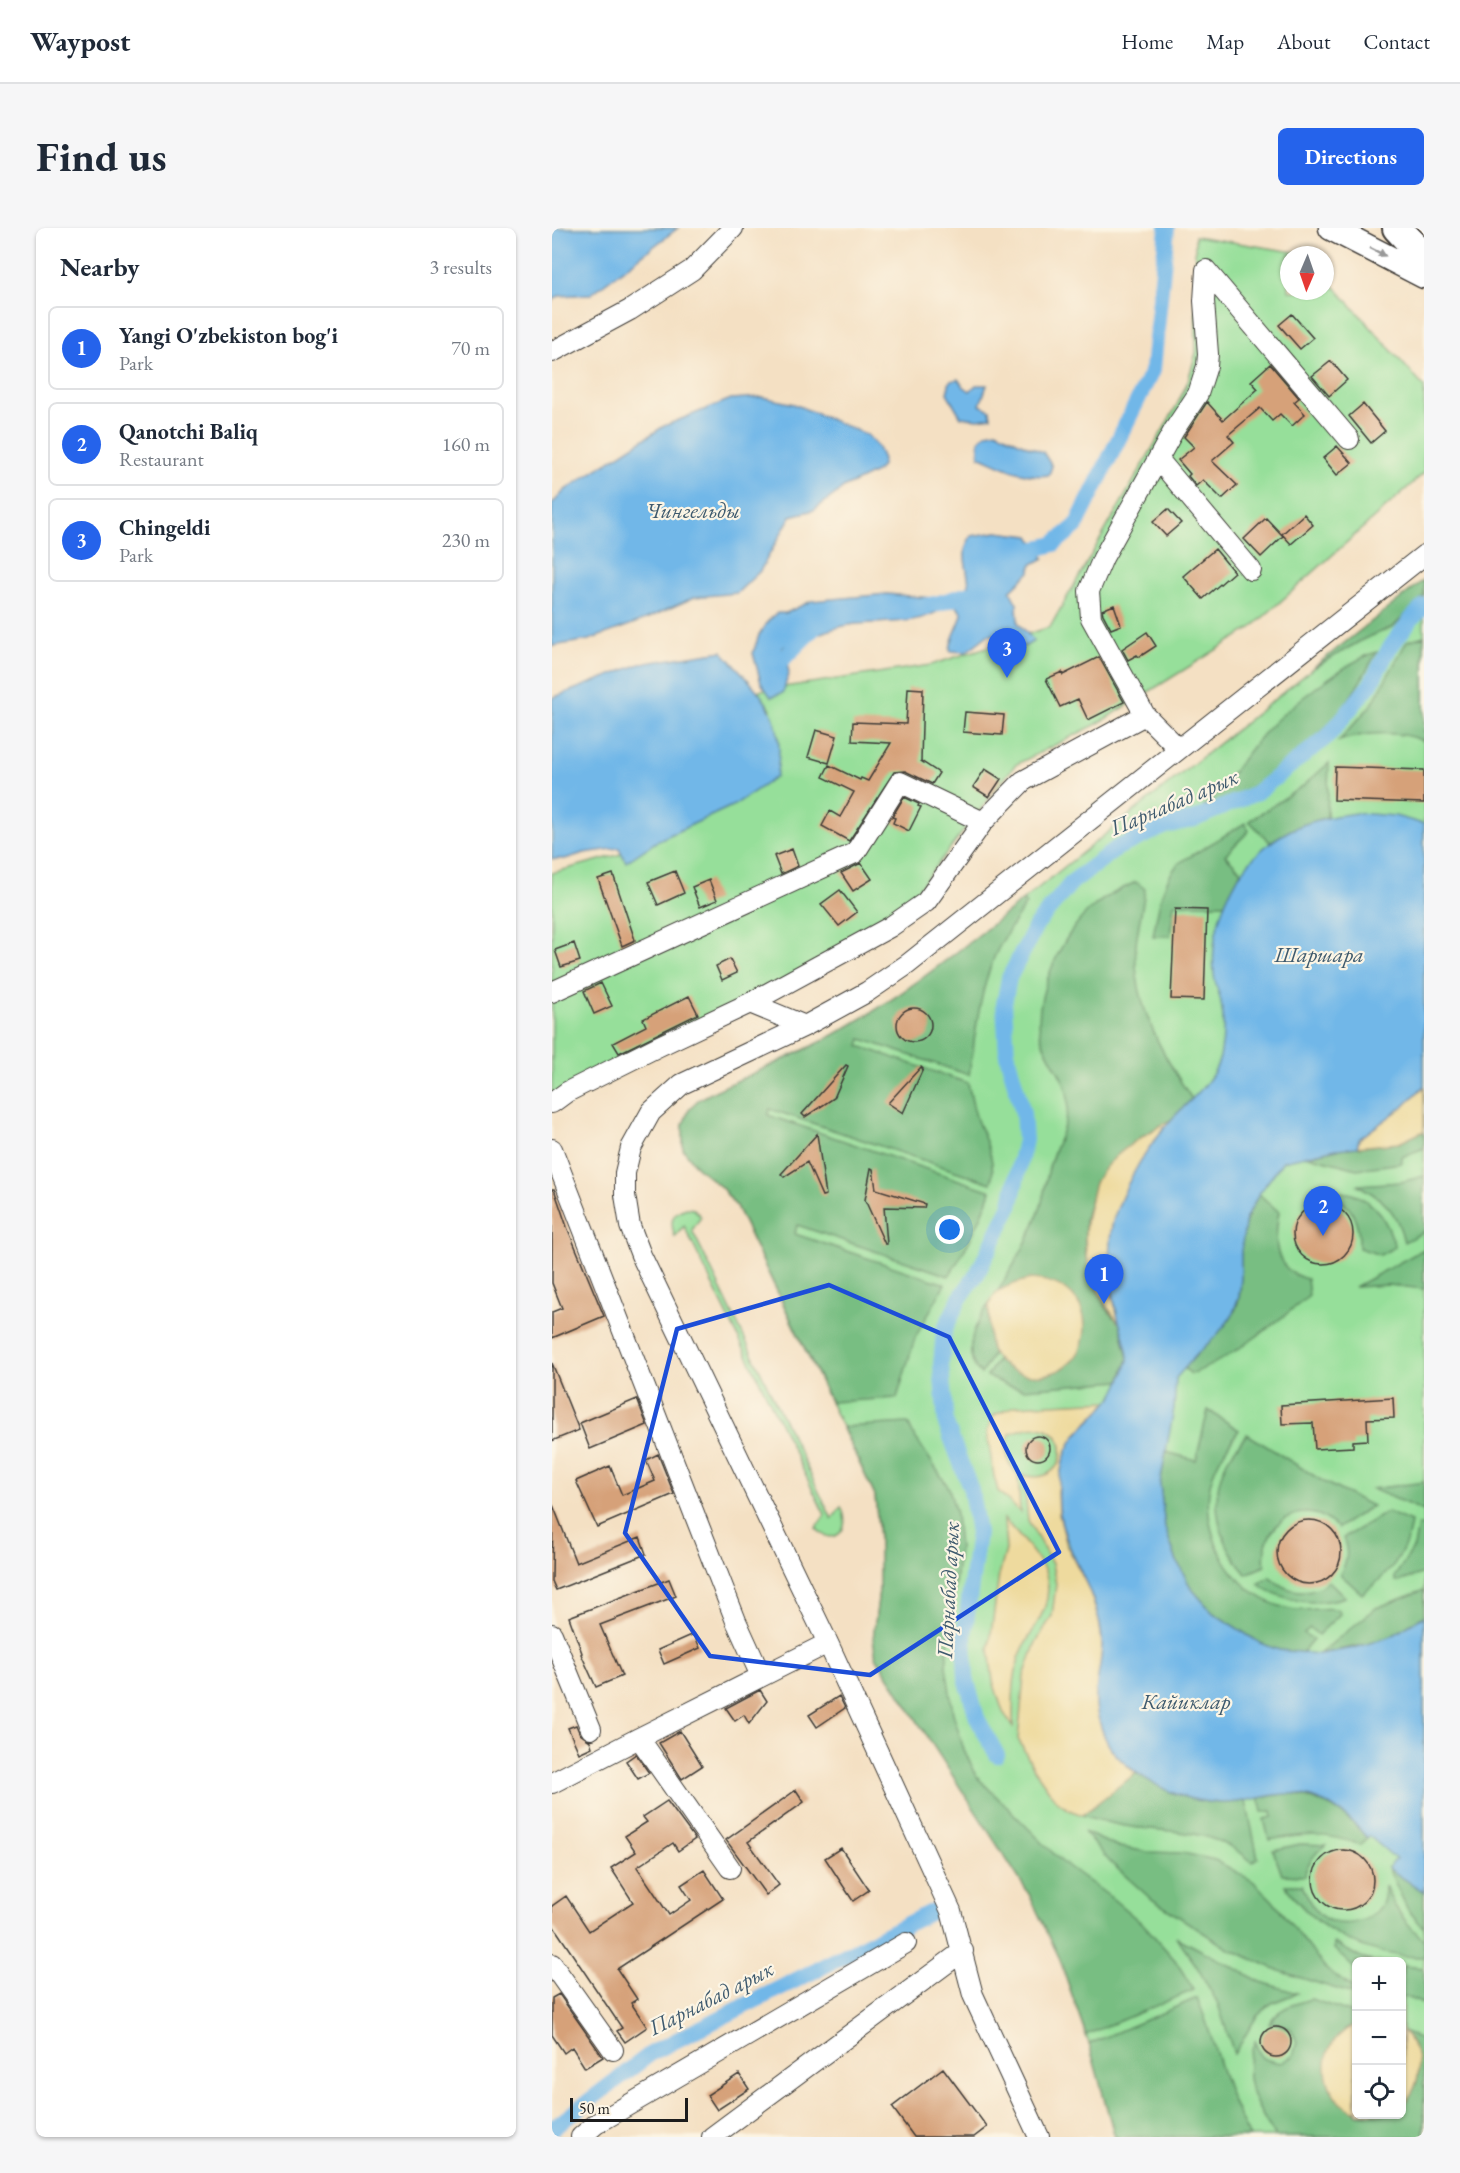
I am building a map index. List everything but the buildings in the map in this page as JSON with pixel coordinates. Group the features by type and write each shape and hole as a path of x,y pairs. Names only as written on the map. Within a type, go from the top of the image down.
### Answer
{"highway":[{"path":"1397,228 1424,257"},
{"path":"1413,228 1424,233"}],"main road":[{"path":"1331,228 1424,276"}],"street":[{"path":"552,352 630,310 692,270 733,228"},
{"path":"1179,749 1145,715 1091,618 1089,591 1103,558 1158,459 1198,394 1207,366 1208,354 1204,301 1206,270 1349,440"},
{"path":"1158,459 1251,570"},
{"path":"1039,2137 973,1995 951,1911 828,1643 641,1255 630,1226 625,1195 625,1173 631,1148 651,1112 682,1084 806,1026 867,992 908,964 1424,555"},
{"path":"552,1102 567,1092 657,1047 750,1003 890,927 926,902 983,822 1023,781 1145,715"},
{"path":"552,992 855,853 900,782 983,822"},
{"path":"750,1003 806,1026"},
{"path":"552,1149 736,1621 761,1677"},
{"path":"552,1634 591,1729"},
{"path":"552,1783 828,1643"},
{"path":"639,1738 730,1868"},
{"path":"581,2137 596,2124 906,1943"},
{"path":"712,2137 963,1951"},
{"path":"552,1964 613,2050"}],"highlighted area":[{"path":"829,1285 949,1337 1059,1552 870,1675 710,1656 625,1533 677,1329"}],"green space":[{"path":"1195,236 1280,250 1280,300 1334,300 1334,286 1424,387 1424,473 1250,629 1097,724 1015,765 905,906 835,955 552,1100 552,873 618,855 734,805 771,709 757,691 931,665 1050,627 1176,407 1188,381 1196,353"},
{"path":"1424,580 1424,2137 1115,2137 1090,2047 1059,1957 1029,1894 876,1657 874,1631 880,1567 875,1496 736,1206 722,1188 697,1167 683,1149 683,1125 689,1110 698,1100 829,1038 895,998 949,959"},
{"path":"1424,580 1424,596 1393,627 1364,639 1310,670"},
{"path":"1424,636 1424,741 1404,735 1382,734 1339,741 1372,704 1407,641"},
{"path":"1377,652 1343,707 1308,745 1269,776 1242,793 1230,800 1204,806 1262,735 1285,713 1333,675"},
{"path":"1329,763 1327,817 1291,830 1270,842 1249,821 1303,786"},
{"path":"1245,823 1249,831 1225,855 1241,871 1225,904 1174,904 1170,936 1153,936 1164,888 1179,863"},
{"path":"1136,882 1145,889 1136,944 1136,965 1144,1006 1160,1045 1192,1099 1171,1120 1142,1136 1096,1181 1085,1219 1085,1252 1106,1308 1120,1324 1128,1359 1120,1381 1024,1389 1006,1385 987,1376 998,1359 1006,1366 1014,1284 998,1291 1033,1228 1068,1108 1067,1091 1046,1051 1040,1033 1039,1018 1046,983 1061,947 1082,918 1103,899"},
{"path":"1023,900 1026,904 1000,945 988,974 978,1017 969,1075 861,1039 859,1046 968,1083 991,1159 991,1183 770,1109 768,1115 991,1191 973,1235 949,1276 797,1225 795,1234 945,1284 915,1338 897,1398 831,1402 736,1206 722,1188 697,1167 683,1149 683,1125 689,1110 698,1100 802,1051 856,1022 930,973"},
{"path":"1424,1131 1424,1148 1402,1157 1402,1163 1357,1169 1308,1156 1337,1149 1399,1143"},
{"path":"1424,1176 1424,1232 1404,1242 1398,1222 1383,1201 1358,1185 1401,1182"},
{"path":"1328,1191 1352,1194 1368,1202 1385,1222 1395,1247 1380,1255 1359,1248 1355,1218 1346,1205 1331,1195 1310,1193"},
{"path":"1259,1194 1279,1212 1276,1233 1278,1253 1287,1269 1307,1279 1309,1296 1237,1350 1191,1374 1184,1368 1222,1329 1236,1309 1241,1285 1242,1236 1248,1215"},
{"path":"687,1208 694,1209 701,1217 692,1230 832,1519 841,1507 845,1523 843,1529 835,1536 822,1534 816,1528 825,1515 684,1226 675,1237 672,1227 674,1215"},
{"path":"1424,1249 1424,1289 1388,1285 1355,1287"},
{"path":"989,1304 989,1334 993,1354 981,1374 971,1358 972,1339 979,1320"},
{"path":"1208,1410 1239,1430 1216,1466 1209,1491 1212,1530 1227,1565 1239,1580 1270,1602 1295,1610 1328,1608 1339,1610 1340,1614 1318,1635 1310,1628 1304,1633 1313,1640 1302,1653 1279,1650 1260,1643 1213,1613 1191,1588 1176,1559 1165,1528 1160,1484 1166,1452 1196,1460"},
{"path":"908,1423 949,1488 956,1514 959,1548 946,1666 953,1713 964,1750 978,1778 1061,1861 1145,1926 1175,1960 1194,1990 1086,2035 1059,1957 1029,1894 876,1657 873,1639 879,1590 879,1536 875,1496 843,1427"},
{"path":"1247,1434 1324,1482 1372,1506 1338,1528 1319,1515 1296,1514 1286,1519 1277,1525 1271,1534 1264,1554 1265,1566 1246,1574 1237,1562 1223,1534 1217,1505 1221,1476 1227,1461"},
{"path":"1424,1482 1424,1511 1372,1489"},
{"path":"1387,1512 1411,1522 1409,1534 1394,1564 1380,1580 1362,1594 1340,1574 1346,1557 1343,1538"},
{"path":"1418,1525 1424,1527 1424,1573 1395,1581 1395,1576 1414,1547"},
{"path":"1270,1577 1284,1587 1299,1591 1314,1589 1329,1581 1345,1597 1322,1602 1289,1599 1258,1584"},
{"path":"1424,1590 1424,1616 1392,1636 1373,1643 1319,1654 1376,1608"},
{"path":"1136,1773 1189,1797 1230,1802 1246,1801 1258,1858 1252,1862 1224,1843 1195,1834 1126,1826 1082,1815"},
{"path":"1288,1793 1332,1807 1350,1820 1367,1838 1360,1845 1337,1838 1315,1835 1269,1840 1264,1819 1273,1817 1272,1811 1262,1812 1259,1798"},
{"path":"1084,1832 1115,1846 1148,1852 1183,1853 1215,1860 1253,1881 1272,1900 1327,1970 1352,1987 1352,1994 1282,1972 1227,1948 1150,1898 1110,1862"},
{"path":"1300,1844 1326,1845 1312,1859 1304,1876 1282,1875 1273,1850"},
{"path":"1388,1868 1424,1892 1424,1928 1408,1910"},
{"path":"1285,1885 1302,1885 1311,1904 1326,1919 1353,1923 1370,1917 1377,1911 1383,1902 1385,1885 1401,1915 1424,1940 1424,1957 1383,1952 1345,1939 1312,1916"},
{"path":"1176,1937 1261,1982 1297,1993 1272,2003 1257,2016 1234,2054 1218,2004 1196,1965"},
{"path":"1334,1943 1359,1957 1352,1957 1352,1966 1334,1949"},
{"path":"1406,1966 1424,1968 1424,2004 1406,1997"},
{"path":"1197,1998 1232,2099 1250,2137 1115,2137 1089,2044"},
{"path":"1311,1999 1352,2013 1352,2026 1345,2029 1330,2088 1339,2101 1352,2109 1352,2119 1406,2119 1406,2100 1414,2088 1418,2069 1414,2050 1406,2033 1418,2038 1424,2044 1424,2137 1276,2137 1256,2103 1252,2091 1249,2079 1250,2054 1255,2041 1263,2058 1281,2063 1293,2056 1297,2042 1291,2029 1276,2023 1269,2024 1281,2010"}],"sand":[{"path":"1424,1086 1424,1131 1399,1143 1357,1147 1359,1139 1404,1106"},
{"path":"1171,1120 1144,1155 1110,1250 1112,1295 1120,1324 1101,1297 1089,1267 1086,1252 1086,1220 1093,1189 1102,1171 1119,1154 1140,1138"},
{"path":"1030,1279 1054,1283 1064,1288 1079,1303 1085,1324 1084,1337 1079,1351 1070,1363 1059,1370 1045,1374 1031,1375 1017,1372 1004,1365 992,1352 990,1344 989,1305 991,1299 1000,1290"},
{"path":"1108,1401 1077,1434 1058,1490 1059,1514 1067,1546 1089,1589 1099,1620 1102,1644 1101,1670 1127,1766 1136,1773 1082,1815 1069,1810 1055,1799 1036,1772 1018,1739 1024,1676 1036,1642 1052,1616 1056,1584 1052,1564 1028,1520 1023,1475 1040,1476 1053,1471 1060,1460 1061,1448 1057,1437 1047,1429 1032,1427 1010,1434 1006,1448 1009,1463 1018,1476 1020,1512 998,1491 987,1432 994,1415 1015,1406"},
{"path":"1004,1519 1041,1563 1047,1578 1048,1590 1043,1611 1019,1658 1013,1692 1013,1727 1003,1712 993,1681 989,1649 999,1575 1006,1550"},
{"path":"1352,2026 1352,2110 1338,2100 1332,2091 1326,2071 1329,2051 1334,2041"},
{"path":"1406,2036 1414,2048 1418,2068 1417,2078 1406,2100"}],"water":[{"path":"552,228 678,228 591,294 559,296 552,301"},
{"path":"958,379 970,391 976,385 987,385 980,405 990,410 991,417 978,419 961,417 947,393 950,381"},
{"name":"Чингельды","path":"762,397 794,404 867,435 877,446 883,459 882,465 878,471 845,487 814,510 791,516 760,571 737,593 695,597 646,619 589,640 552,646 552,504 565,490 664,426 731,399"},
{"path":"996,431 1043,452 1052,466 1049,475 1022,473 979,456 979,441 987,433"},
{"path":"997,532 1030,536 1044,558 1031,565 1030,572 1010,591 1017,604 1018,623 1034,641 1024,647 1005,635 988,635 966,652 950,651 951,642 962,614 954,602 969,586 965,560 967,542 971,536"},
{"path":"887,594 943,599 943,608 922,618 840,627 782,647 789,672 783,693 771,697 761,683 753,653 759,635 768,621 777,613 786,613 811,601"},
{"path":"722,651 759,693 775,721 779,755 776,777 734,805 659,840 626,862 619,848 584,853 565,859 552,859 552,698 640,664"},
{"name":"Кайиклар","path":"1356,813 1395,816 1424,824 1424,1086 1404,1106 1359,1139 1357,1147 1336,1149 1283,1161 1259,1194 1246,1218 1241,1251 1239,1296 1232,1316 1176,1378 1174,1408 1160,1484 1165,1528 1176,1559 1191,1588 1213,1613 1260,1643 1279,1650 1319,1654 1354,1648 1392,1636 1424,1616 1424,1892 1388,1868 1396,1859 1369,1836 1367,1838 1341,1813 1320,1800 1297,1794 1285,1794 1232,1803 1196,1800 1159,1787 1119,1758 1104,1735 1096,1707 1102,1646 1098,1615 1091,1593 1065,1535 1060,1513 1059,1489 1067,1450 1080,1431 1110,1400 1128,1361 1111,1278 1109,1249 1117,1209 1146,1152 1170,1121 1206,1084 1217,1067 1220,1057 1223,1015 1215,982 1214,954 1216,932 1230,892 1241,873 1255,857 1289,831 1322,819"}],"waterway":[{"path":"1018,554 1054,544 1076,526 1153,369 1167,228"},
{"path":"923,606 979,591"},
{"name":"Парнабад арык","path":"997,1755 977,1718 966,1678 964,1637 978,1533 971,1490 946,1424 941,1365 944,1331 960,1298 977,1274 1010,1207 1025,1140 1023,1113 1007,1055 1004,1004 1009,978 1037,924 1072,882 1117,848 1166,826 1195,819 1256,793 1328,736 1370,685 1389,649 1424,606"},
{"path":"769,673 815,627"},
{"name":"Парнабад арык","path":"552,2129 653,2052 935,1910"}],"place":[{"name":"Chingeldi","path":"1007,678"},
{"name":"Qanotchi Baliq","path":"1323,1236"},
{"name":"Yangi O'zbekiston bog'i","path":"1104,1304"}],"water label":[{"name":"Шаршара","path":"1319,954"}]}
